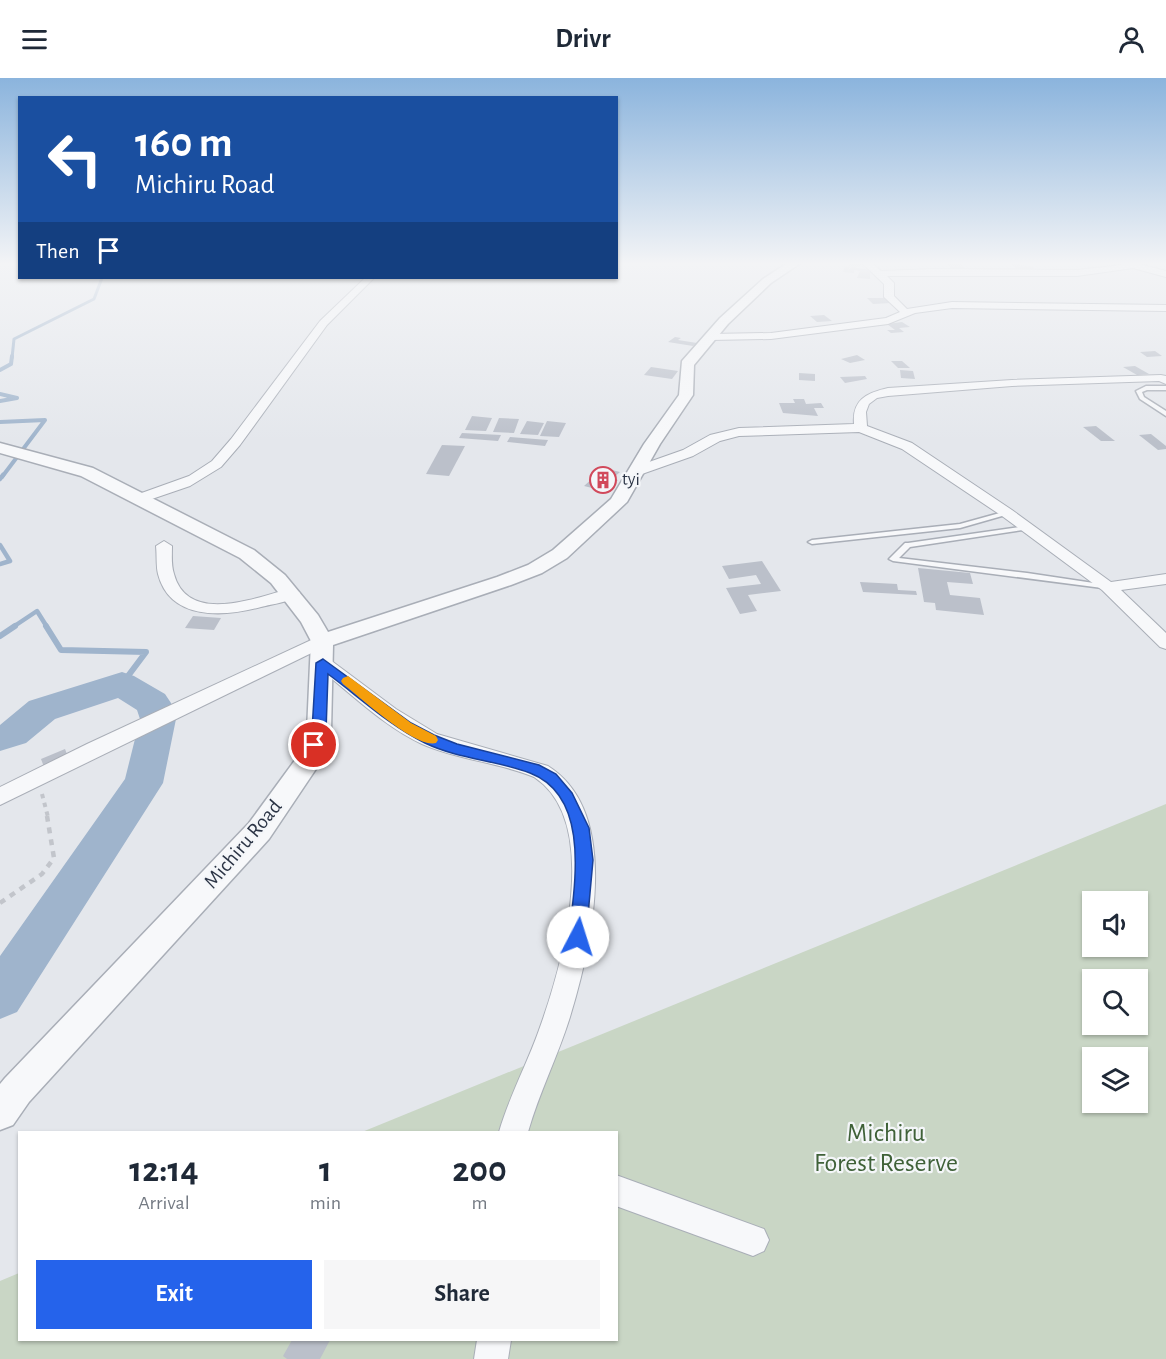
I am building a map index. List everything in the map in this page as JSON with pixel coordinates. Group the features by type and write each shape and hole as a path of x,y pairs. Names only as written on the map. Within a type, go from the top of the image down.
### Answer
{"street":[{"path":"141,498 192,479 212,468 234,444 293,361 327,322"},
{"path":"0,797 94,749 322,652 536,569 560,554 618,502 652,444 686,395 687,364 725,322"},
{"path":"710,337 771,336 882,322"},
{"path":"861,428 860,406 874,394 1001,384 1165,381"},
{"path":"638,471 688,453 715,438 739,432 861,428 906,446 1007,513 1108,587 1166,643"},
{"path":"0,448 87,472 247,554 292,593 311,620 322,652 406,726 429,739 454,748 534,768 551,778 567,797 581,828 585,860 578,937 557,1018 514,1131"},
{"path":"164,546 163,566 167,583 180,601 194,607 249,607 292,593"},
{"path":"1108,587 1166,579"},
{"name":"Michiru Road","path":"0,1112 17,1090 266,822 309,759 319,731 322,652"},
{"path":"618,1191 753,1239"},
{"path":"491,1359 494,1341"}],"lane":[{"path":"1165,381 1139,391 1142,398 1166,414"},
{"path":"812,542 960,526 1007,513"},
{"path":"1027,528 908,545 893,559 1027,574 1108,587"}],"path":[{"path":"0,903 42,874 54,858 51,832 37,779"}],"green space":[{"name":"Michiru Forest Reserve","path":"1166,804 1166,1359 0,1359 0,1281 18,1273 18,1341 618,1341 618,1131 364,1131"}],"building":[{"path":"902,322 910,327 899,328 904,332 891,333 887,330 895,330 887,324"},
{"path":"675,337 681,338 678,340 697,343 693,346 668,342"},
{"path":"1155,351 1162,356 1147,357 1140,352"},
{"path":"857,355 865,360 850,363 841,359"},
{"path":"891,361 902,361 910,368 898,368"},
{"path":"1135,366 1149,374 1137,375 1123,367"},
{"path":"651,367 678,371 672,379 644,375"},
{"path":"900,370 913,371 915,379 901,378"},
{"path":"799,373 815,374 815,381 799,380"},
{"path":"865,376 867,379 845,383 840,377"},
{"path":"793,399 804,399 806,404 821,403 824,408 814,408 818,416 783,413 779,403 795,403"},
{"path":"472,416 492,418 486,431 465,430"},
{"path":"499,418 519,419 514,433 493,432"},
{"path":"527,421 544,423 538,435 520,434"},
{"path":"547,421 566,423 559,437 540,436"},
{"path":"1096,426 1115,441 1101,441 1083,427"},
{"path":"462,433 501,435 498,441 459,438"},
{"path":"1151,434 1166,446 1166,449 1158,450 1139,435"},
{"path":"510,437 548,440 545,446 507,442"},
{"path":"442,445 465,446 449,476 426,474"},
{"name":"tyi","path":"604,468 620,472 612,479 618,480 611,486 606,485 600,490 584,486"},
{"path":"762,561 781,591 748,595 757,611 740,614 726,588 761,584 756,575 729,579 722,566"},
{"path":"918,568 970,573 973,584 947,582 950,595 980,598 984,615 936,610 935,603 924,602"},
{"path":"860,582 897,584 898,590 916,591 917,595 863,592"},
{"path":"193,616 221,618 214,630 185,628"},
{"path":"65,749 68,757 44,767 41,759"},
{"path":"291,1341 329,1341 320,1359 287,1359 283,1356"}],"waterway":[{"path":"12,358 14,339 48,322"},
{"path":"0,370 11,364 12,356"},
{"path":"0,394 17,398 0,401"},
{"path":"0,422 45,420 2,477"},
{"path":"0,479 3,475"},
{"path":"0,545 10,561 0,564"},
{"path":"13,627 37,611 47,627"},
{"path":"0,636 15,626"},
{"path":"46,626 61,650 146,652 122,684"},
{"path":"0,738 13,734 42,710 122,684 153,703 158,719 144,783 0,996"}],"slow traffic":[{"path":"348,681 406,726 431,740"}],"place":[{"name":"tyi","path":"603,480"}],"route":[{"path":"314,745 319,731 323,663 406,726 429,739 454,748 534,768 551,778 567,797 581,828 585,860 578,937"}]}
